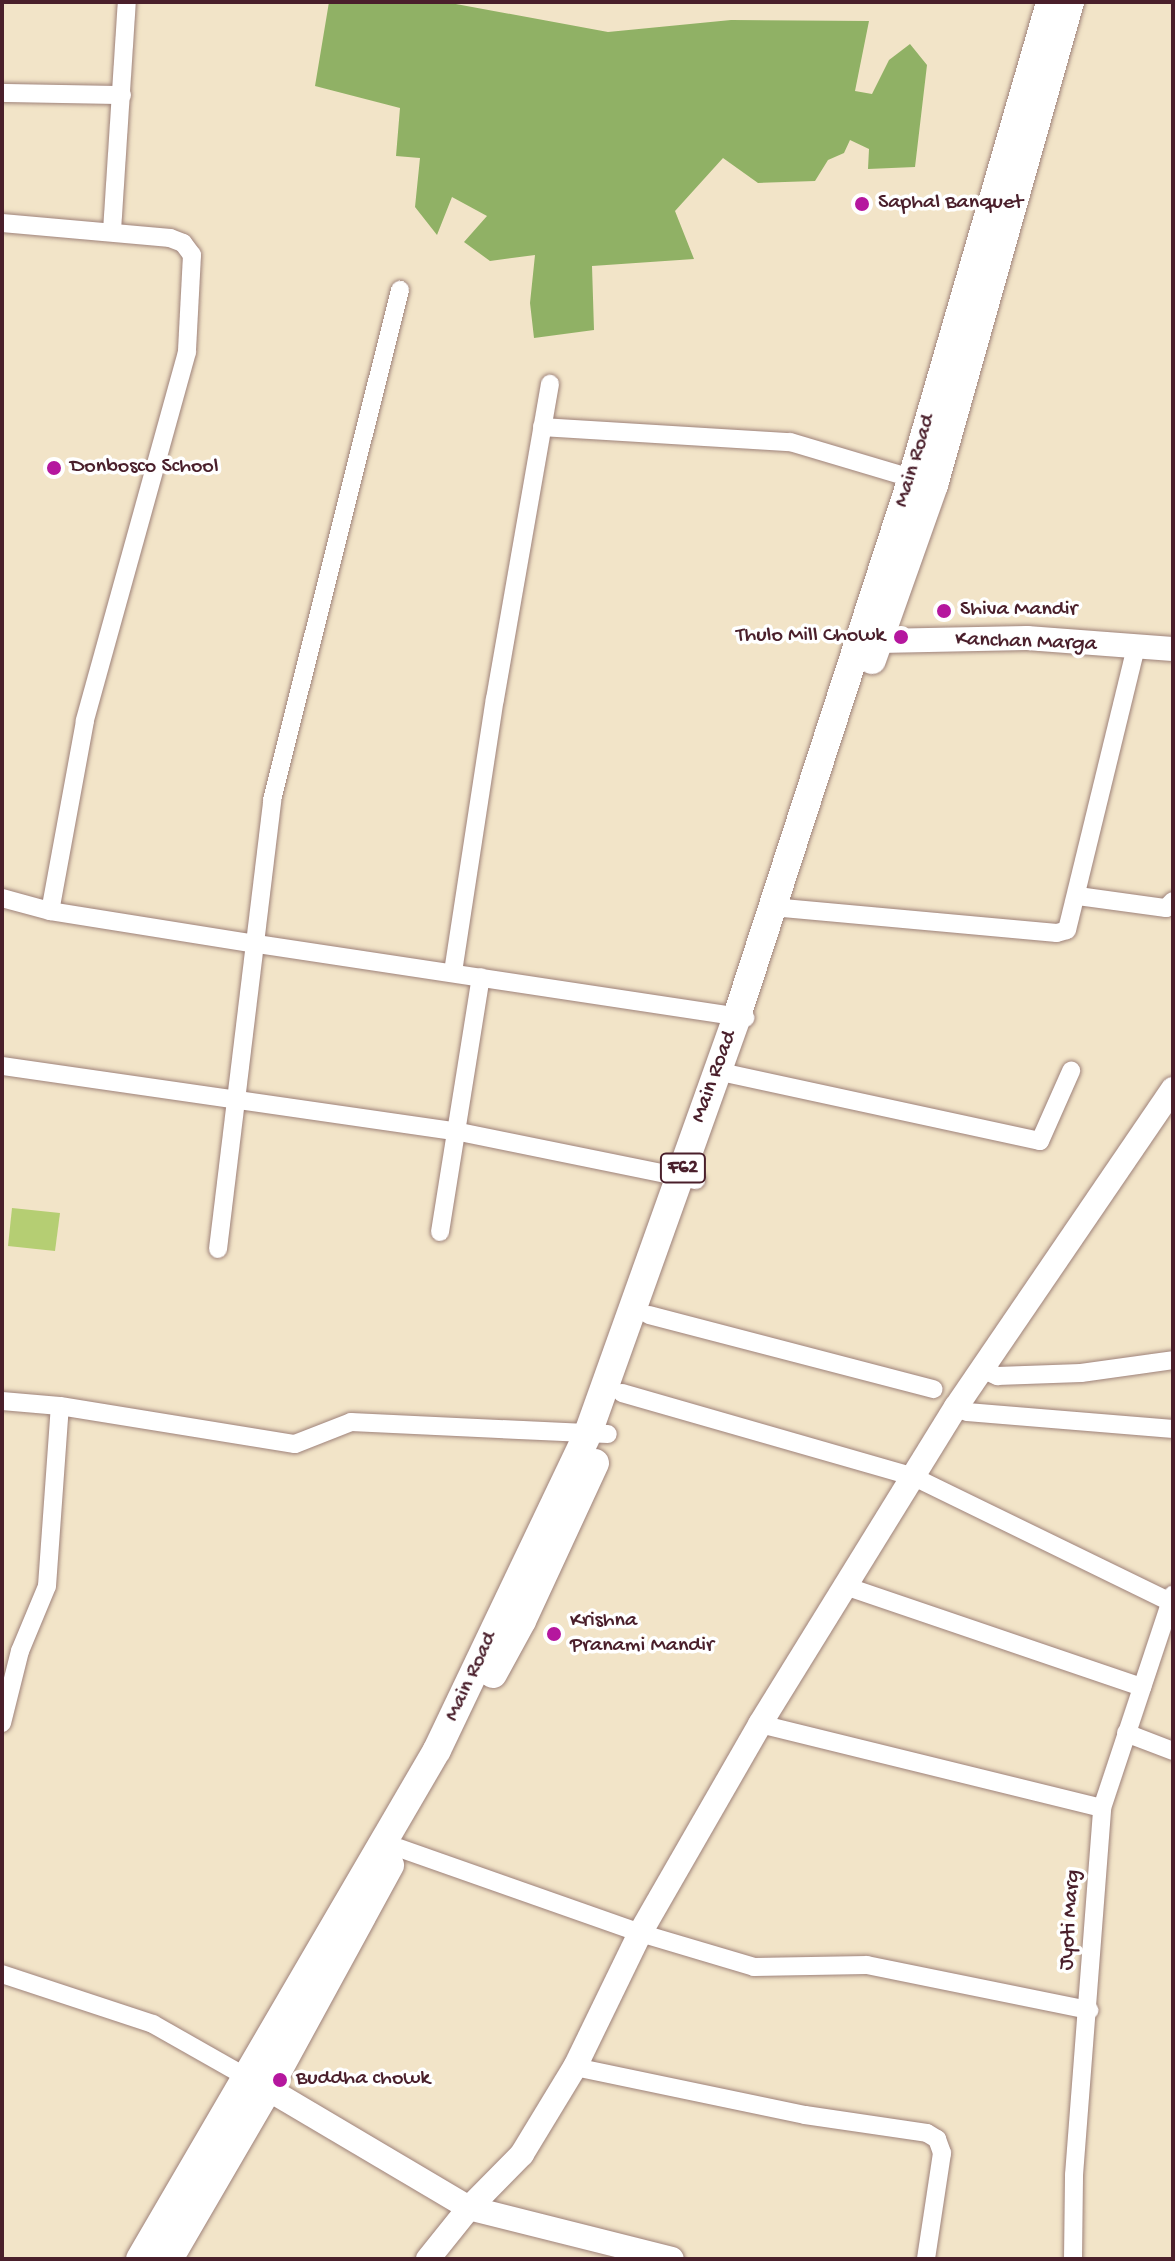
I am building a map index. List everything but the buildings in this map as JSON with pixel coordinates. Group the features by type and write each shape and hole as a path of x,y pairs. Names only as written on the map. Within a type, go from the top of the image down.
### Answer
{"main road":[{"name":"Main Road","path":"169,2259 258,2083 437,1750 598,1434 622,1393 649,1315 688,1178 730,1074 742,1017 879,641 1050,2"},
{"name":"Main Road","path":"140,2259 258,2083 399,1848 522,1621 598,1434 688,1178 923,482 1070,2"}],"street":[{"path":"112,231 127,2"},
{"path":"2,93 122,95"},
{"path":"2,223 170,238 183,243 192,255 187,352 85,721 50,911"},
{"path":"218,1249 272,800 400,290"},
{"path":"453,972 492,712 550,384"},
{"path":"542,427 790,442 923,482"},
{"name":"Kanchan Marga","path":"879,641 1027,638 1173,649"},
{"path":"783,908 1057,933 1067,930 1072,922 1136,648"},
{"path":"1078,896 1166,908 1173,901"},
{"path":"2,898 50,911 742,1017"},
{"path":"440,1232 481,977"},
{"path":"2,1066 455,1131 688,1178"},
{"path":"730,1074 1040,1141 1071,1071"},
{"path":"428,2259 469,2208 522,2154 575,2067 640,1933 760,1724 956,1407 1173,1089"},
{"path":"649,1315 934,1389"},
{"path":"982,1369 997,1376 1081,1373 1173,1360"},
{"path":"622,1393 914,1477 1172,1599"},
{"path":"2,1401 60,1406 295,1444 351,1422 598,1434"},
{"path":"2,1723 20,1651 47,1586 60,1406"},
{"path":"956,1407 967,1412 1173,1429"},
{"path":"845,1586 1142,1687"},
{"name":"Jyoti Marg","path":"1073,2259 1074,2175 1089,2010 1102,1808 1172,1599"},
{"path":"760,1724 1102,1808"},
{"path":"1126,1733 1173,1751"},
{"path":"399,1848 640,1933 754,1967 867,1965 1089,2010"},
{"path":"2,1974 153,2024 469,2208 633,2255 672,2259"},
{"path":"575,2067 805,2115 927,2133 937,2139 942,2153 926,2259"}],"green space":[{"path":"329,2 445,2 608,32 731,20 869,21 855,91 872,94 889,60 910,44 927,65 915,167 868,169 869,149 850,140 844,153 828,160 815,181 758,183 723,158 675,211 694,259 592,266 594,330 534,338 530,303 535,255 490,261 464,242 487,216 452,197 437,235 415,207 420,158 396,156 400,108 315,86"},
{"path":"12,1208 60,1213 55,1251 8,1246"}],"place":[{"name":"Saphal Banquet","path":"862,204"},
{"name":"Donbosco School","path":"54,468"},
{"name":"Shiva Mandir","path":"944,611"},
{"name":"Thulo Mill Chowk","path":"901,637"},
{"name":"Krishna Pranami Mandir","path":"554,1634"},
{"name":"Buddha chowk","path":"280,2080"}]}
